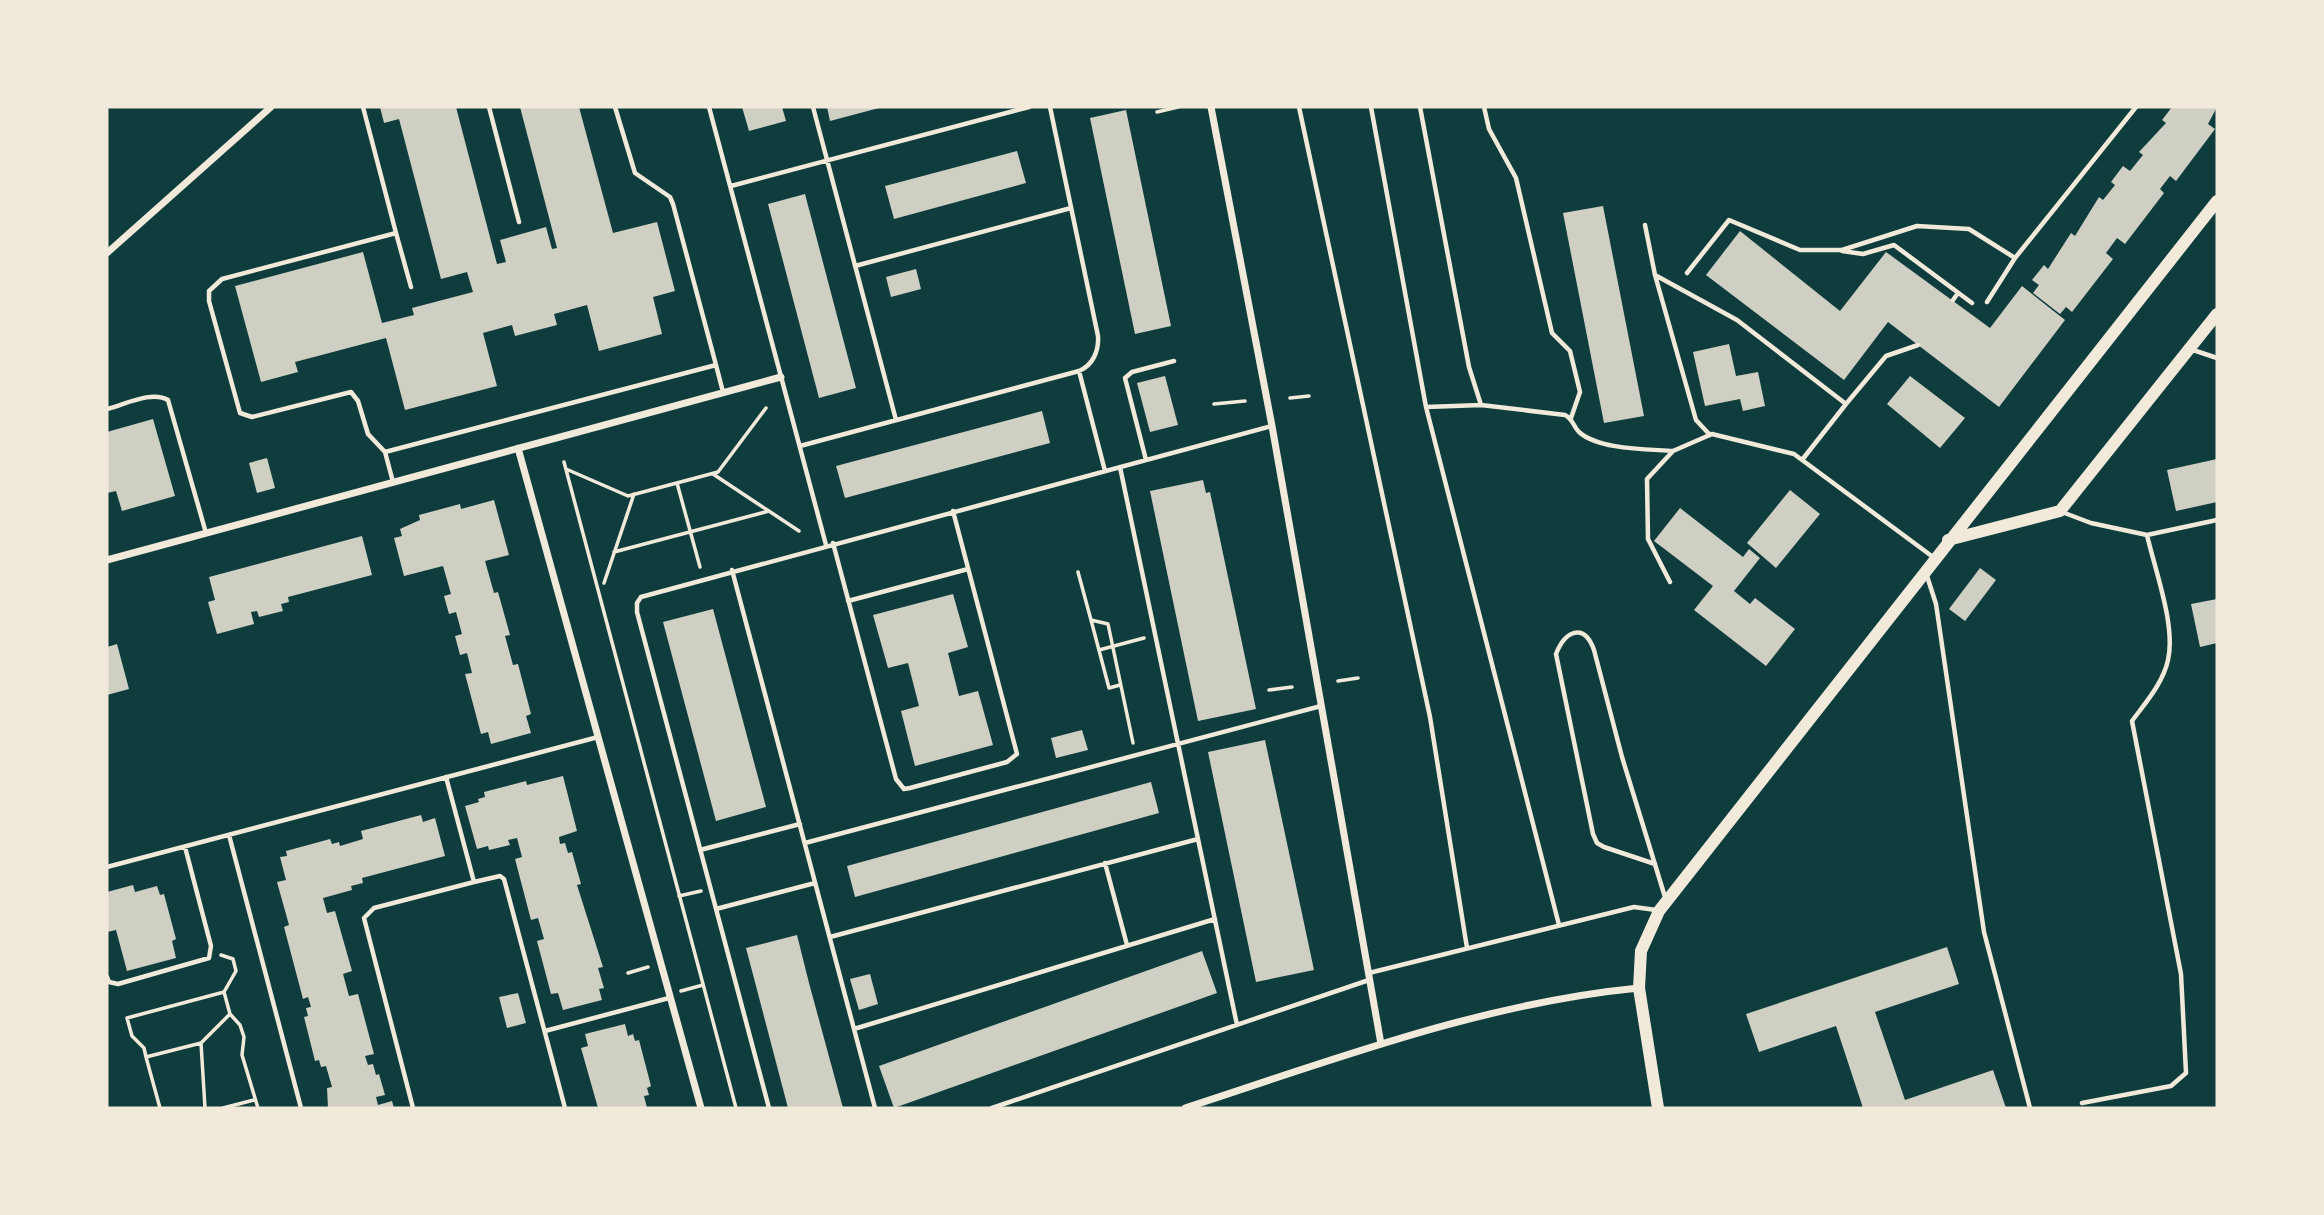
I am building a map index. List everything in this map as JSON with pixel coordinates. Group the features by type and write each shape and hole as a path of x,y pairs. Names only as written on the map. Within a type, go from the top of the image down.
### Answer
{"street":[{"path":"107,253 271,107"},
{"path":"1211,107 1272,426 1381,1044"},
{"path":"1658,1108 1639,988 1641,951 1663,906 1925,569 2217,201"},
{"path":"1948,540 2060,511 2217,314"},
{"path":"107,560 781,377"},
{"path":"518,448 701,1108"},
{"path":"1185,1108 1381,1044 1511,1010 1639,988"}],"lane":[{"path":"363,107 411,287"},
{"path":"489,107 519,222"},
{"path":"615,107 635,173 670,197 673,204 723,393"},
{"path":"709,107 826,545"},
{"path":"813,107 896,420"},
{"path":"731,186 1029,107"},
{"path":"800,446 1079,372 1091,362 1099,345 1050,107"},
{"path":"1299,107 1430,717 1467,948"},
{"path":"1371,107 1426,407 1559,925"},
{"path":"1420,107 1442,235 1469,366 1481,405"},
{"path":"1484,107 1489,130 1516,178 1552,333 1570,351 1580,392 1571,418"},
{"path":"1987,302 2015,258 2136,107"},
{"path":"855,266 1071,208"},
{"path":"1687,273 1729,220 1800,250 1842,250 1863,254 1894,245 1972,303"},
{"path":"1646,225 1655,275 1696,421 1710,435 1794,454 1934,558"},
{"path":"1842,250 1917,226 1969,229 2015,258"},
{"path":"393,482 385,452 368,434 356,395 351,392 252,417 240,413 209,291 222,279 396,233"},
{"path":"1655,275 1737,320 1846,404"},
{"path":"1953,300 1958,292"},
{"path":"1802,460 1886,356 1917,345"},
{"path":"2190,349 2217,358"},
{"path":"1146,460 1125,378 1132,372 1174,361"},
{"path":"385,452 716,365"},
{"path":"1079,372 1105,471"},
{"path":"107,410 153,397 162,396 168,400 206,533"},
{"path":"1426,407 1481,405 1571,418"},
{"path":"1571,418 1580,433 1614,447 1673,451"},
{"path":"769,1108 637,603 650,592 1272,426"},
{"path":"1670,582 1648,539 1647,479 1673,451 1710,435"},
{"path":"1120,467 1237,1025"},
{"path":"833,543 898,785 904,789 922,785 1007,762 1017,754 953,511"},
{"path":"2060,511 2091,523 2147,535 2217,520"},
{"path":"2082,1103 2171,1086 2186,1073 2181,974 2132,721 2160,682 2169,660 2170,635 2147,535"},
{"path":"848,601 968,569"},
{"path":"1925,569 1936,604 1984,932 2030,1108"},
{"path":"732,570 875,1108"},
{"path":"992,1108 1369,977 1467,948 1559,925 1634,907 1663,906 1654,863 1590,637 1583,633 1570,634 1562,639 1556,654 1593,834 1597,843 1604,847 1654,863"},
{"path":"805,844 1321,706"},
{"path":"107,867 598,737"},
{"path":"446,777 474,882"},
{"path":"700,850 800,824"},
{"path":"229,835 301,1108"},
{"path":"830,937 1198,839"},
{"path":"107,977 109,982 118,984 200,963 212,953 185,847"},
{"path":"1105,863 1127,945"},
{"path":"413,1108 363,918 374,908 500,876 504,879 565,1108"},
{"path":"716,909 816,883"},
{"path":"854,1029 1215,919"},
{"path":"545,1031 670,997"}],"path":[{"path":"1157,112 1178,107"},
{"path":"1290,398 1309,396"},
{"path":"1213,404 1245,401"},
{"path":"566,469 628,496 712,474 718,472 766,408"},
{"path":"564,462 736,1108"},
{"path":"712,474 799,531"},
{"path":"677,483 699,567"},
{"path":"604,583 635,495"},
{"path":"614,552 769,511"},
{"path":"1078,572 1109,688 1120,685"},
{"path":"1091,620 1108,624 1135,756"},
{"path":"1099,650 1155,635"},
{"path":"1338,681 1358,678"},
{"path":"1269,690 1293,687"},
{"path":"679,896 710,888"},
{"path":"212,953 233,959 236,971 224,992 230,1014 240,1025 244,1037 242,1055 258,1108"},
{"path":"628,973 648,967"},
{"path":"680,991 703,985"},
{"path":"160,1108 144,1048 132,1036 127,1018 224,992"},
{"path":"146,1057 201,1043 230,1014"},
{"path":"201,1043 205,1108"},
{"path":"223,1108 254,1100"}],"building":[{"path":"380,107 456,107 497,264 506,262 500,240 546,227 552,249 557,248 520,107 579,107 613,233 657,222 675,291 653,297 662,334 599,351 587,305 554,314 557,325 515,336 512,325 483,333 497,386 405,410 386,338 295,362 298,372 261,382 235,286 363,252 382,323 414,315 412,308 473,292 467,272 441,279 399,119 384,123"},
{"path":"742,107 782,107 786,121 749,131"},
{"path":"827,107 879,107 879,108 830,121"},
{"path":"2172,107 2217,107 2208,124 2215,129 2176,181 2170,176 2160,189 2164,193 2125,244 2117,238 2106,253 2113,259 2072,312 2066,307 2060,314 2033,293 2039,285 2032,280 2044,265 2048,269 2071,233 2075,236 2099,197 2103,200 2115,185 2111,182 2123,166 2130,171 2143,155 2139,152 2166,123 2162,120"},
{"path":"1126,110 1171,326 1135,334 1090,118"},
{"path":"1017,151 1026,183 894,219 885,186"},
{"path":"805,194 856,388 819,398 768,204"},
{"path":"1603,206 1644,416 1604,423 1563,213"},
{"path":"1740,231 1840,311 1886,252 1990,328 2022,286 2065,320 1999,407 1888,322 1844,380 1706,275"},
{"path":"916,269 921,289 891,297 886,277"},
{"path":"1729,344 1736,376 1758,372 1765,406 1743,411 1740,399 1705,406 1693,352"},
{"path":"1165,376 1178,425 1150,432 1137,383"},
{"path":"1910,376 1965,418 1940,448 1887,404"},
{"path":"1042,411 1050,443 845,498 836,466"},
{"path":"153,419 175,496 122,511 116,491 107,493 107,432"},
{"path":"267,458 275,488 257,493 249,463"},
{"path":"2217,459 2217,502 2176,511 2167,470"},
{"path":"1203,480 1206,493 1210,492 1256,709 1198,721 1150,491"},
{"path":"1790,490 1820,514 1776,568 1747,543"},
{"path":"494,500 509,555 485,561 494,593 498,592 510,635 505,636 513,665 518,664 531,714 526,716 531,733 491,744 488,732 481,734 465,674 472,673 467,653 460,655 455,636 462,634 456,612 449,614 444,596 451,594 443,566 404,576 394,538 402,536 400,529 420,520 419,515 460,504 461,509"},
{"path":"1680,508 1743,557 1749,549 1760,558 1734,591 1750,604 1755,598 1795,629 1766,666 1694,610 1713,586 1654,541"},
{"path":"362,536 372,575 288,597 289,602 281,604 283,611 259,617 257,611 251,612 254,624 217,634 208,602 215,600 209,577"},
{"path":"1980,568 1996,580 1965,621 1949,609"},
{"path":"953,594 968,647 948,653 959,696 978,691 993,745 915,766 901,711 919,706 908,663 888,668 873,615"},
{"path":"2217,599 2217,643 2200,647 2191,604"},
{"path":"713,609 766,807 716,821 663,622"},
{"path":"117,644 129,689 107,695 107,647"},
{"path":"1082,730 1088,750 1056,758 1051,738"},
{"path":"1265,740 1314,970 1256,982 1208,752"},
{"path":"563,776 577,831 559,837 560,844 565,843 568,853 572,852 581,884 577,885 603,967 598,968 604,988 599,989 602,1000 563,1010 558,993 551,994 537,941 544,939 538,918 531,920 515,859 522,857 517,838 508,840 510,845 489,850 488,846 477,849 465,806 479,802 478,799 485,797 484,792 526,781 527,785"},
{"path":"1151,782 1159,813 855,897 847,866"},
{"path":"421,815 423,822 435,818 445,856 362,878 363,883 351,886 352,890 323,898 327,913 335,911 352,971 343,974 349,996 358,994 374,1054 365,1056 368,1065 373,1064 376,1075 379,1074 385,1095 376,1097 378,1105 392,1101 394,1108 328,1108 327,1088 332,1087 326,1066 321,1067 319,1060 315,1061 304,1017 308,1016 306,1008 311,1007 308,997 303,999 284,927 289,925 277,882 286,880 280,857 287,856 286,851 330,839 332,844 339,842 340,846 363,839 361,831"},
{"path":"133,885 135,892 157,886 160,895 164,894 176,939 172,941 176,958 127,971 116,930 107,932 107,892"},
{"path":"797,935 843,1108 788,1108 746,948"},
{"path":"1947,947 1959,984 1875,1012 1905,1100 1993,1070 2006,1108 1863,1108 1836,1026 1759,1052 1746,1014"},
{"path":"1202,951 1217,993 894,1108 879,1066"},
{"path":"870,974 878,1004 859,1010 850,979"},
{"path":"518,993 526,1023 507,1028 499,997"},
{"path":"625,1024 628,1036 633,1034 635,1041 639,1040 651,1086 647,1088 649,1095 644,1096 647,1108 598,1108 581,1048 588,1046 585,1034"}]}
